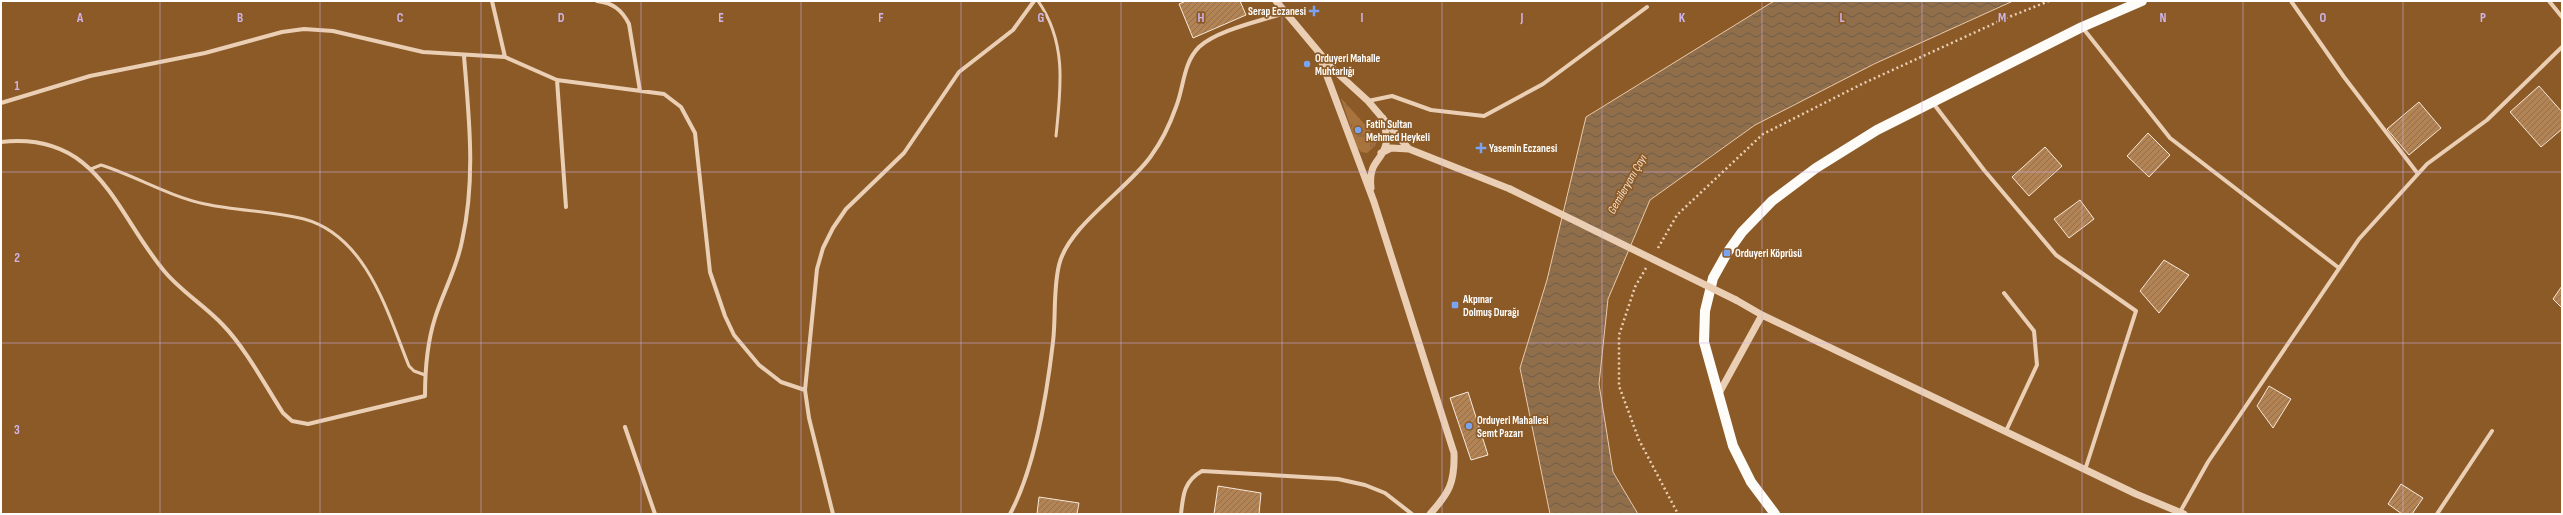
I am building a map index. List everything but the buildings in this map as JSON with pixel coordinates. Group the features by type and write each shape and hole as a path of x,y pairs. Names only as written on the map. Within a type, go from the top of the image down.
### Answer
{"main road":[{"path":"1775,514 1751,482 1733,446 1704,342 1704,311 1713,278 1742,232 1772,201 1816,168 1878,130 1932,101 2082,27 2142,1"}],"street":[{"path":"492,1 505,57"},
{"path":"597,1 612,5 625,16 629,24 640,91"},
{"path":"833,514 809,418 805,390 817,270 833,228 860,194 904,153 959,72 1013,30 1034,1"},
{"path":"1276,1 1284,13 1333,69 1368,101 1409,149"},
{"path":"2291,1 2344,77 2418,174"},
{"path":"2549,1 2562,17"},
{"path":"1368,101 1392,96 1431,110 1484,116 1543,84 1647,7"},
{"path":"1010,514 1026,474 1046,392 1053,342 1059,265 1065,250 1075,235 1151,157 1169,125 1185,72 1192,57 1200,47 1212,38 1284,13"},
{"path":"2082,27 2170,138 2339,268"},
{"path":"1,103 90,76 205,53 282,32 304,29 333,31 423,52 464,56 505,57 557,80 664,94 672,99 689,119 695,133 710,272 716,293 734,335 759,365 770,375 781,382 805,390"},
{"path":"1381,153 1392,148 1409,149 1510,189 1736,300 1762,315 2085,470 2182,513 2208,462 2359,239 2427,164 2487,120 2562,47"},
{"path":"1318,52 1374,202 1454,454 1454,475 1446,496 1430,514"},
{"path":"1,142 15,140 49,146 64,152 91,169 111,191 162,268 181,288 225,326 283,413 292,421 308,424 425,396 425,375 435,318 457,263 469,199 471,140 464,56"},
{"path":"557,80 566,207"},
{"path":"1932,101 1984,170 2056,255 2136,311 2085,470"},
{"path":"1374,202 1370,179 1373,164 1386,144 1383,118"},
{"path":"2004,293 2034,331 2037,365 2006,431"},
{"path":"1718,395 1762,315"},
{"path":"625,428 655,514"},
{"path":"2438,514 2492,431"},
{"path":"1181,514 1183,492 1194,476 1202,471 1338,479 1365,485 1385,493 1412,514"}],"lane":[{"path":"1038,1 1053,26 1061,58 1056,136"},
{"path":"91,169 101,165 153,188 203,204 304,219 323,226 352,251 364,266 382,299 409,366 419,374 425,375"}],"green space":[{"path":"1341,98 1377,138 1376,145 1367,153 1361,152 1357,147"}],"water":[{"name":"Gemileryanı Çayı","path":"1774,1 2013,1 1874,64 1755,125 1650,200 1608,299 1599,384 1613,472 1638,514 1550,514 1520,368 1547,280 1586,117"}],"place":[{"name":"Serap Eczanesi","path":"1314,11"},
{"name":"Orduyeri Mahalle Muhtarlığı","path":"1307,64"},
{"name":"Fatih Sultan Mehmed Heykeli","path":"1358,130"},
{"name":"Yasemin Eczanesi","path":"1481,148"},
{"name":"Orduyeri Köprüsü","path":"1727,253"},
{"name":"Akpınar Dolmuş Durağı","path":"1455,305"},
{"name":"Orduyeri Mahallesi Semt Pazarı","path":"1469,426"}]}
